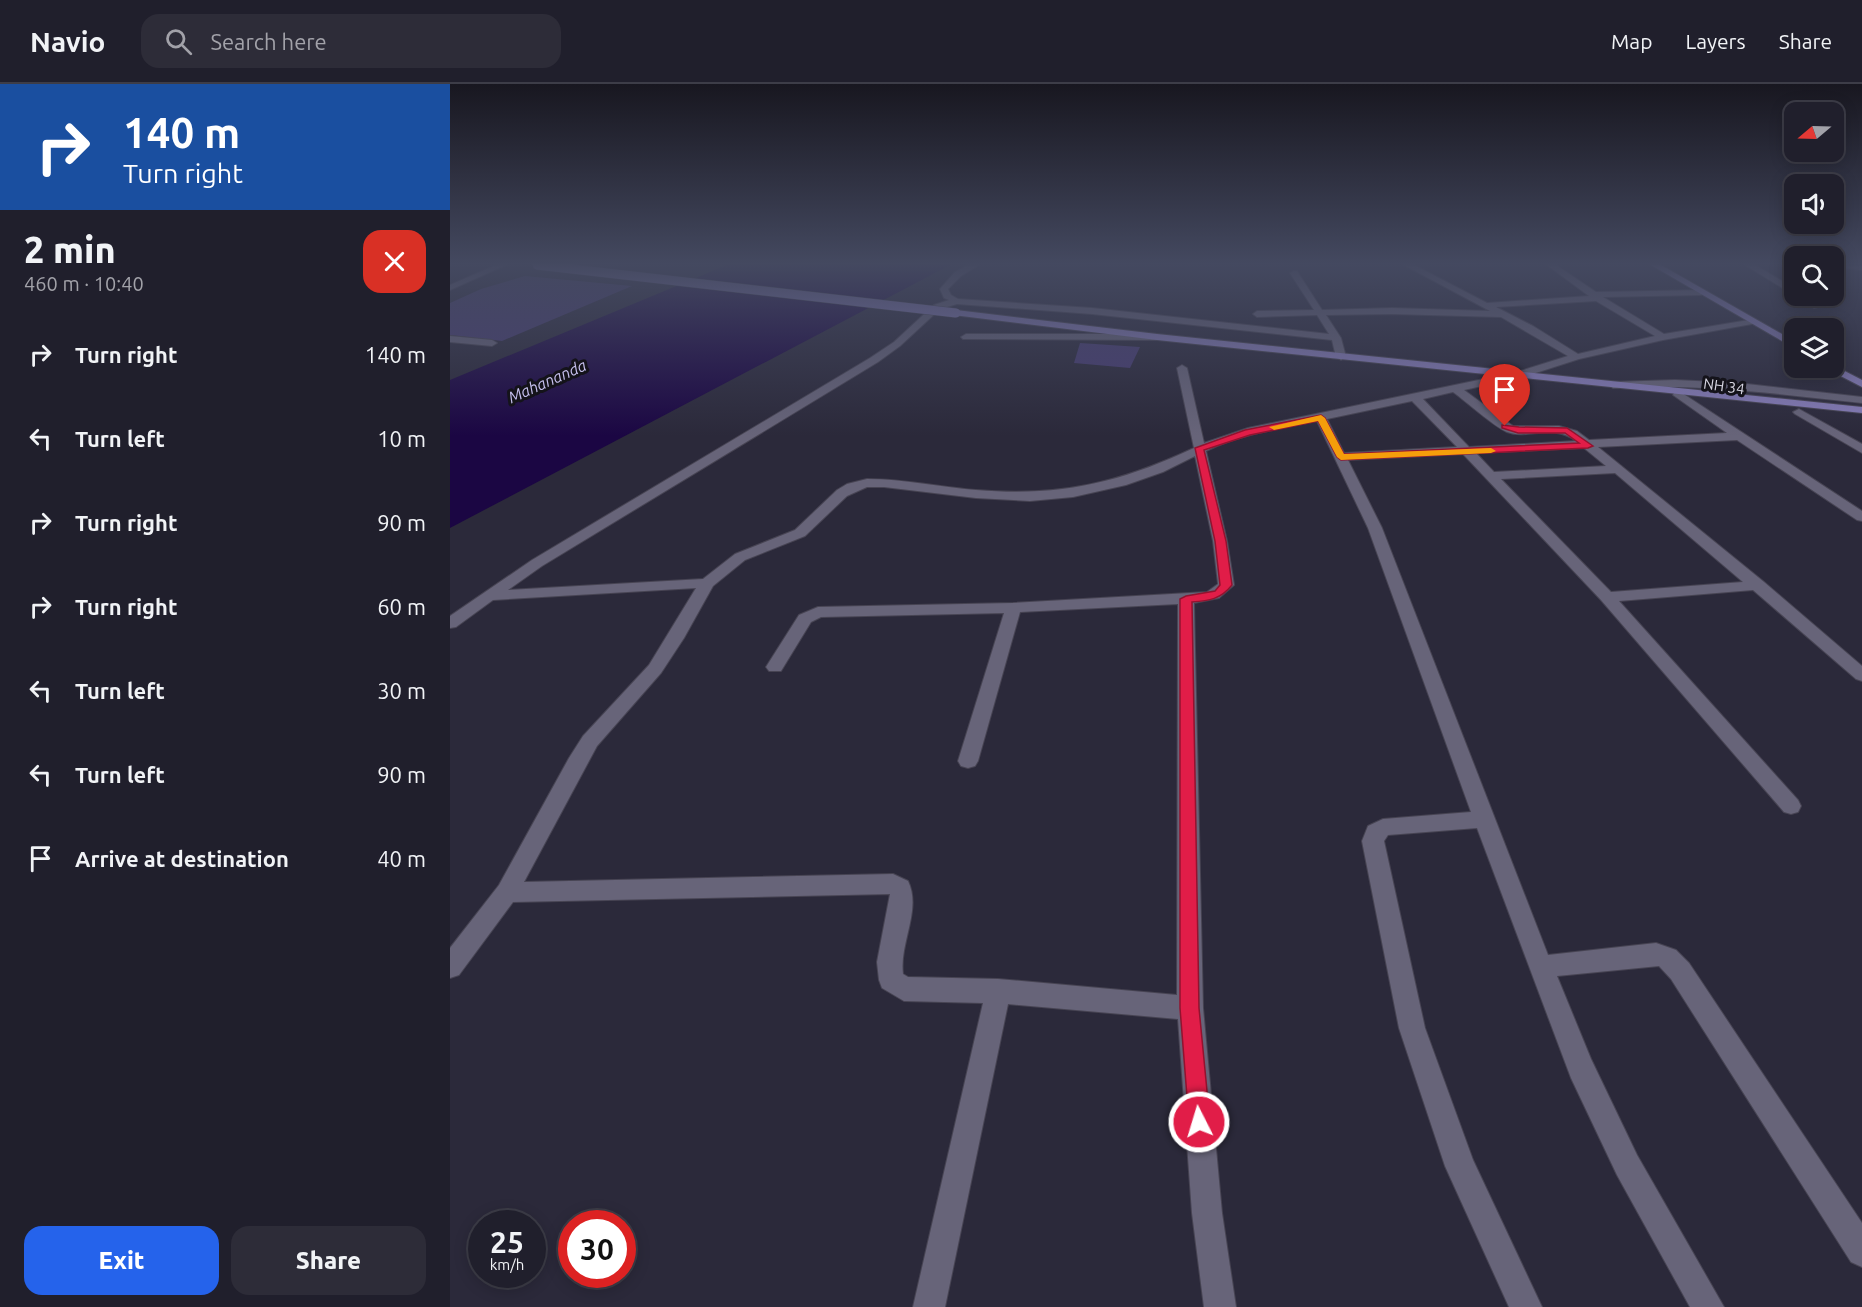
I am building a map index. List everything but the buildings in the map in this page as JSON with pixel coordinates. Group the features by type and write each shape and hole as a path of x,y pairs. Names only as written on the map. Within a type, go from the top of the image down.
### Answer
{"main road":[{"path":"1057,322 1157,337 1862,410"},
{"path":"1754,322 1784,339"},
{"path":"1844,374 1862,384"},
{"name":"NH 34","path":"1583,382 1862,420"}],"street":[{"path":"450,622 485,597 874,360 897,344 921,322"},
{"path":"1192,322 1336,338"},
{"path":"1325,322 1336,338 1341,357"},
{"path":"1518,322 1576,357"},
{"path":"1639,322 1663,337"},
{"path":"450,967 507,892 576,763 602,725 655,669 676,638 707,583 740,557 800,533 842,493 852,487 884,483 976,494 1030,497 1073,493 1122,482 1159,469 1200,448 1248,432 1519,375 1576,357 1663,337 1746,322"},
{"path":"966,338 1157,337"},
{"path":"450,339 492,343"},
{"path":"775,667 805,619 812,614 1013,608 1186,599 1213,596 1219,593 1226,585 1220,541 1182,368"},
{"path":"1612,385 1656,381 1692,382 1862,400"},
{"path":"1456,389 1510,429 1567,431 1619,469 1759,585 1862,675"},
{"path":"1678,395 1862,517"},
{"path":"1415,397 1607,597 1791,806"},
{"path":"1799,412 1862,449"},
{"path":"1321,418 1384,550 1483,819 1581,1068 1628,1165 1708,1307"},
{"path":"1341,457 1588,446 1738,436"},
{"path":"1492,476 1619,469"},
{"path":"485,597 707,583"},
{"path":"1607,597 1759,585"},
{"path":"1186,599 1190,1008 1207,1213 1220,1307"},
{"path":"968,761 1013,608"},
{"path":"1483,819 1383,827 1376,832 1373,841 1412,1028 1460,1166 1526,1307"},
{"path":"507,892 893,884 900,888 902,898 889,962 891,980 904,989 998,992 1190,1008"},
{"path":"1540,967 1656,954 1667,958 1680,971 1862,1251"},
{"path":"929,1307 998,992"}],"shaded area":[{"path":"450,322 547,322 502,341 450,335"},
{"path":"1080,343 1140,347 1130,368 1074,363"}],"water":[{"name":"Mahananda","path":"590,322 841,322 450,528 450,380"}],"slow traffic":[{"path":"1274,427 1321,418 1341,457 1491,451"}],"route":[{"path":"1199,1122 1190,1008 1186,599 1208,597 1219,593 1226,585 1220,541 1200,448 1248,432 1321,418 1341,457 1588,446 1572,433 1559,429 1518,430 1505,426"}]}
